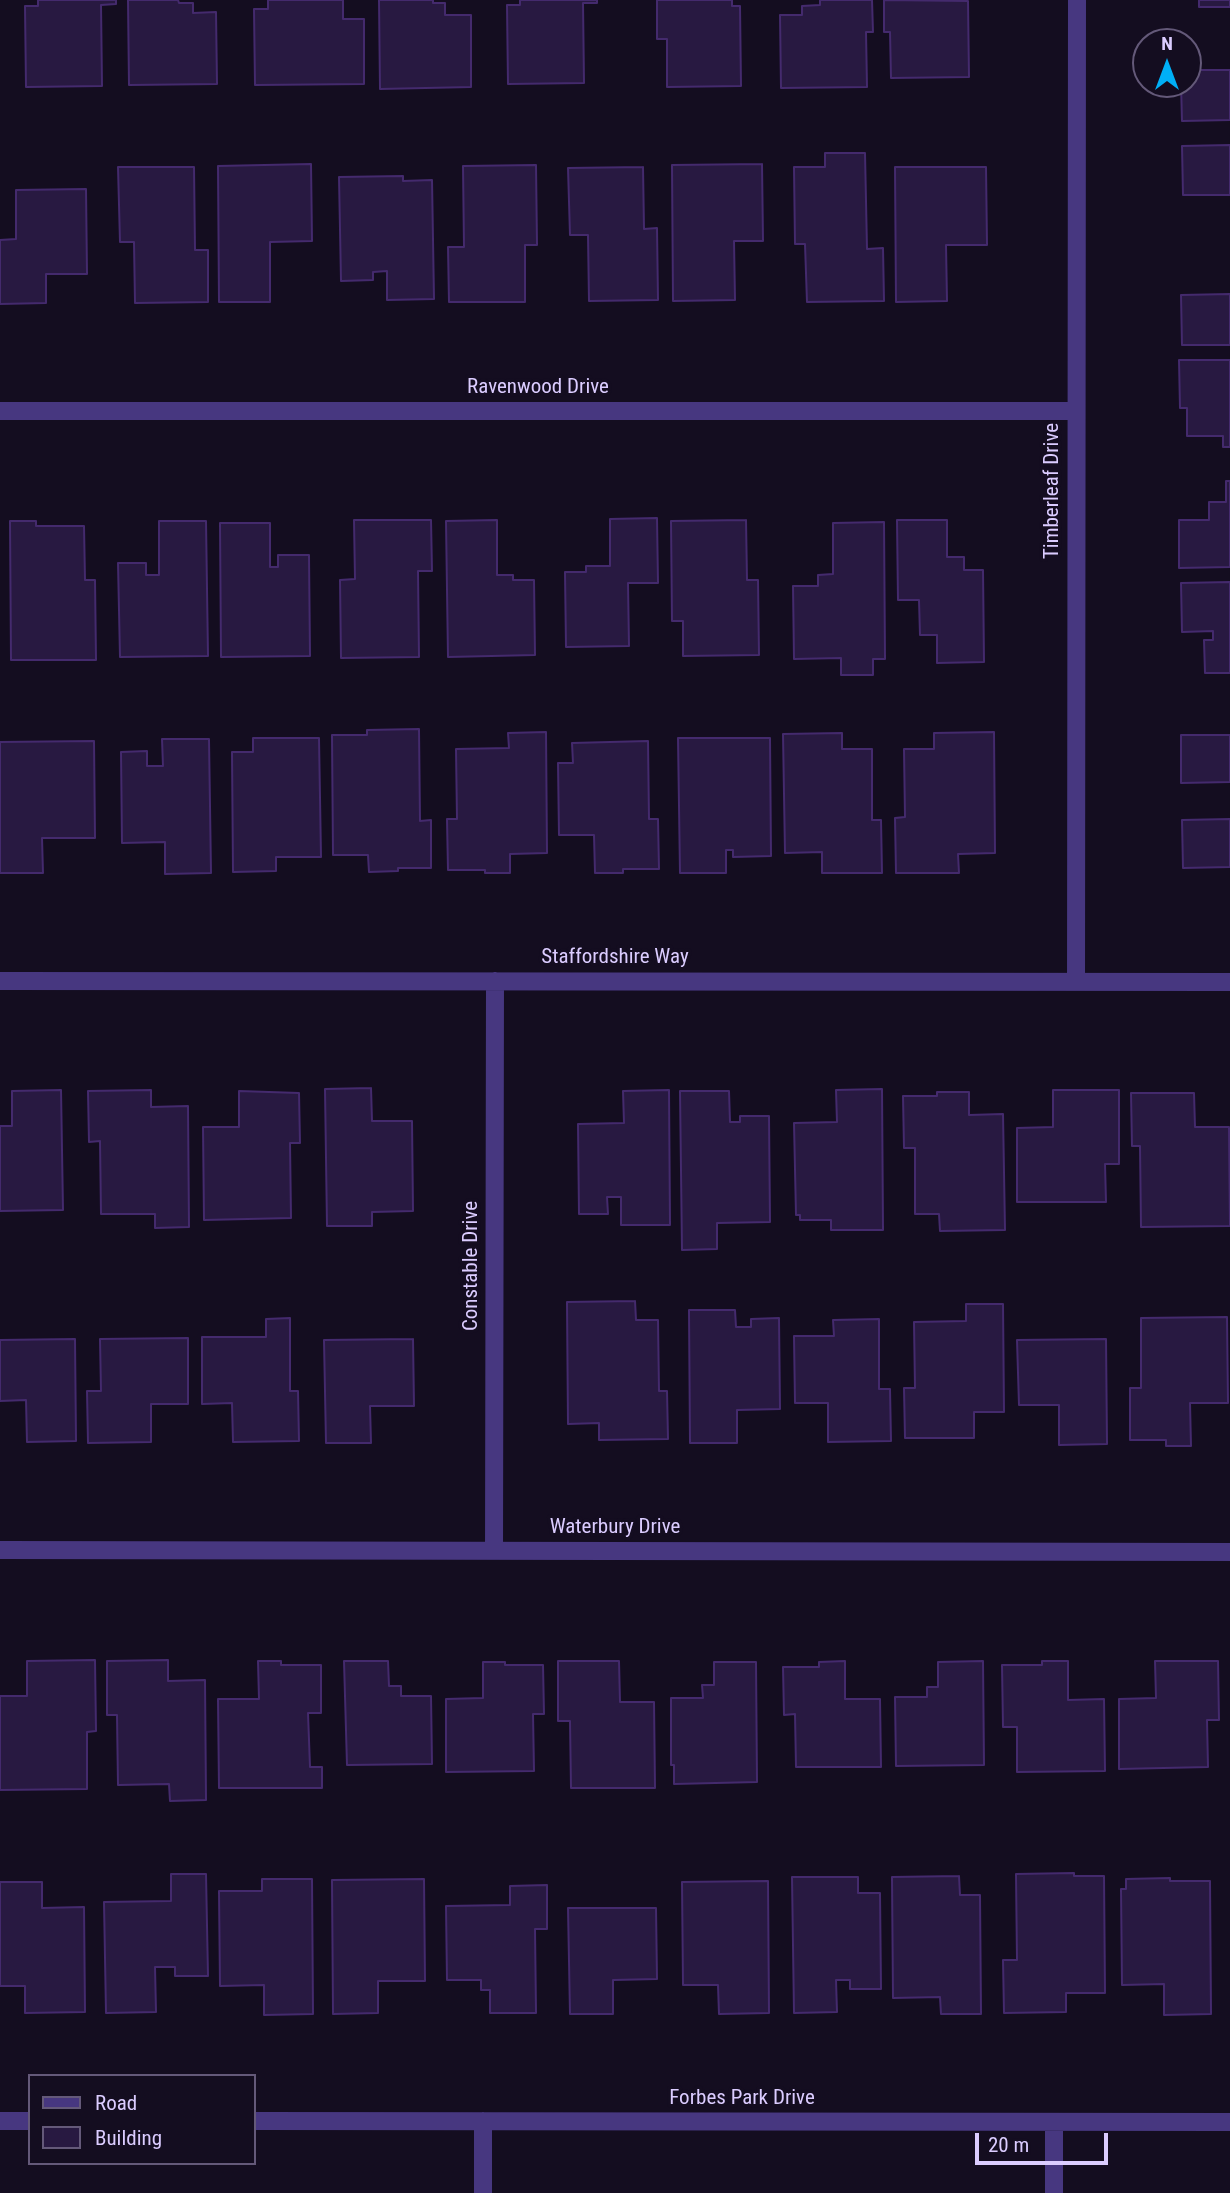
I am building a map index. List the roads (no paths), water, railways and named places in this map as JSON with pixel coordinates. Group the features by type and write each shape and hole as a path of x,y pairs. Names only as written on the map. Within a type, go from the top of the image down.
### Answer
{"street":[{"name":"Timberleaf Drive","path":"1076,982 1077,0"},
{"name":"Ravenwood Drive","path":"0,411 1076,411"},
{"name":"Staffordshire Way","path":"0,981 1230,982"},
{"name":"Constable Drive","path":"494,1551 495,981"},
{"name":"Waterbury Drive","path":"0,1550 1230,1552"},
{"path":"0,2120 28,2121"},
{"name":"Forbes Park Drive","path":"256,2121 1230,2122"},
{"path":"483,2121 483,2193"},
{"path":"1054,2122 1054,2193"}]}
